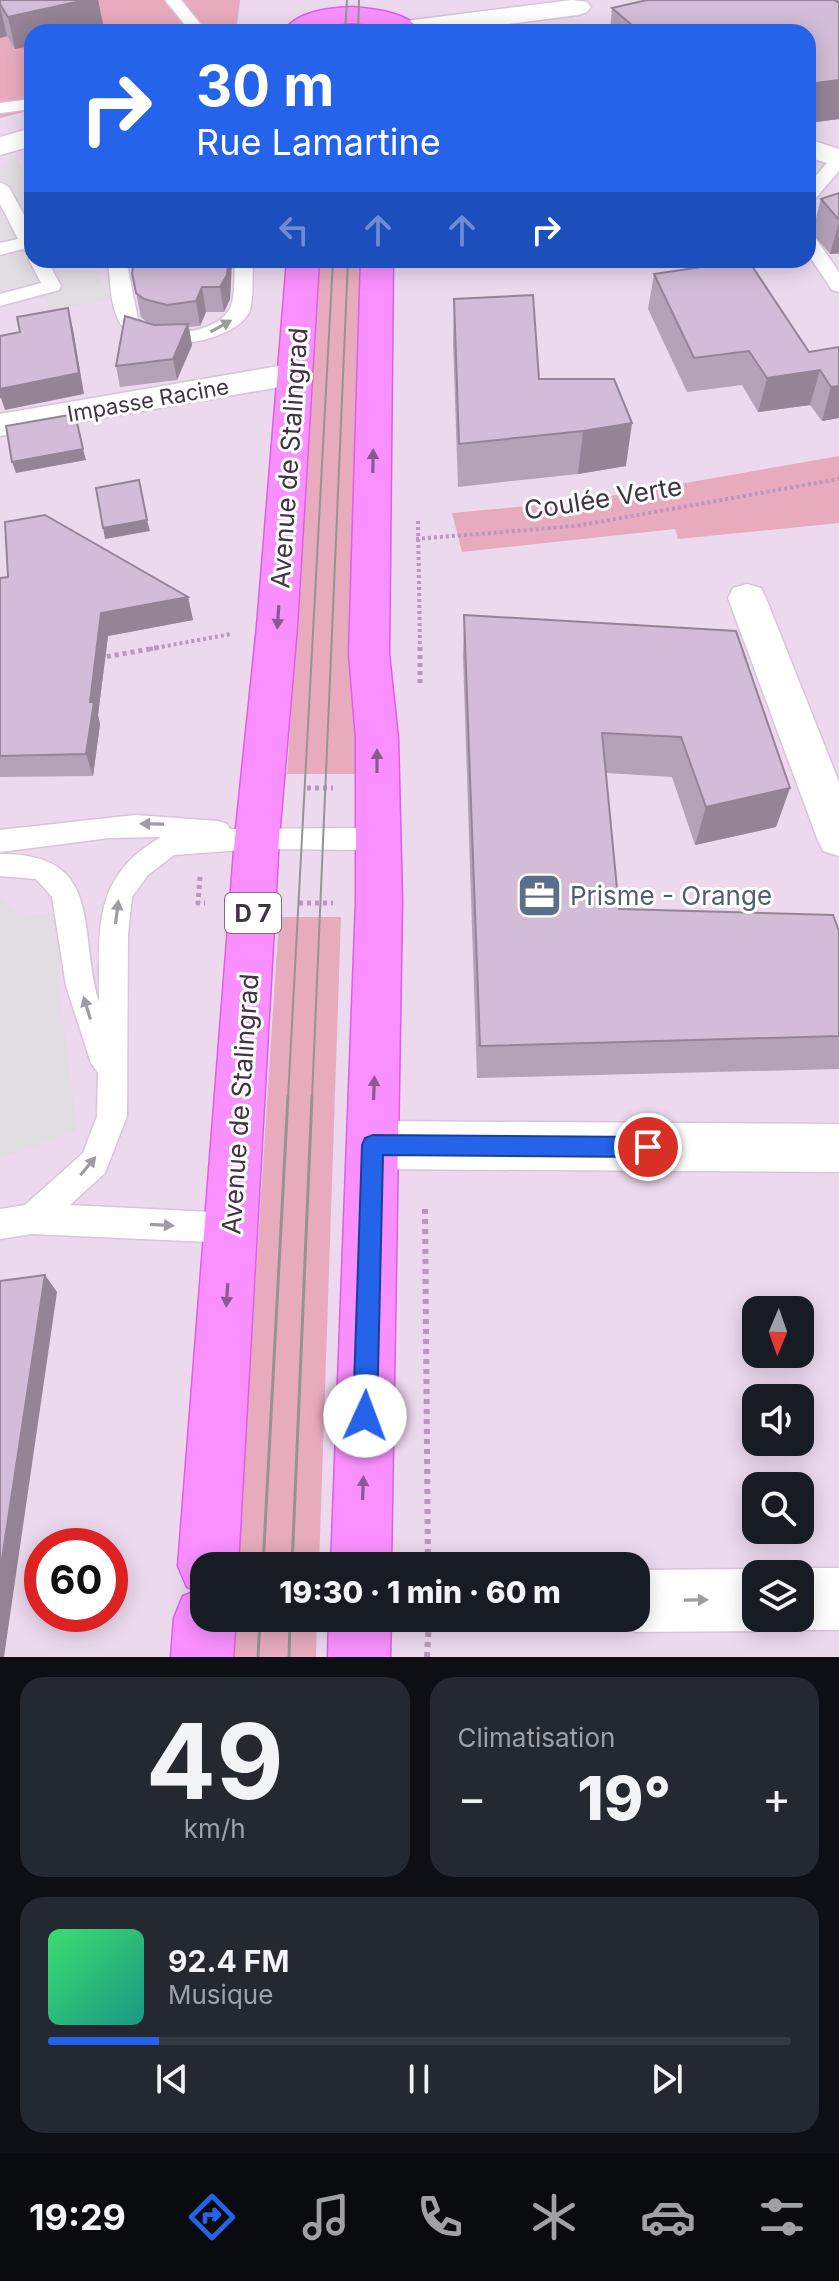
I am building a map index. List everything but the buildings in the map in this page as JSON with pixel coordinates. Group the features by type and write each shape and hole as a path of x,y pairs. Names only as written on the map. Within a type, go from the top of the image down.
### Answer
{"main road":[{"path":"301,24 311,0"},
{"path":"311,24 327,17 346,16 402,21"},
{"name":"Avenue de Stalingrad","path":"209,1552 257,838 277,626 303,268"},
{"path":"361,1552 379,839 377,738 369,654 377,268"},
{"path":"202,1657 204,1632"},
{"path":"359,1657 360,1632"}],"street":[{"path":"520,24 605,0"},
{"path":"402,21 578,7"},
{"path":"0,146 24,139"},
{"path":"816,151 839,159"},
{"name":"Impasse Racine","path":"0,425 296,374"},
{"path":"747,598 839,838"},
{"path":"373,1145 839,1148"},
{"path":"814,1599 839,1599"},
{"path":"650,1601 742,1600"}],"lane":[{"path":"173,0 192,24"},
{"path":"0,108 24,105"},
{"path":"816,186 839,159"},
{"path":"0,187 24,231"},
{"path":"0,249 24,245"},
{"path":"816,252 839,286"},
{"path":"0,300 52,286 42,268"},
{"path":"119,268 129,320 146,334 171,338 218,330 236,317 240,310 243,268"},
{"path":"0,841 132,823 173,824 257,838"},
{"path":"32,1219 94,1163 112,1116 114,934 119,894 139,867 168,845 257,838 379,839"},
{"path":"0,865 17,863 40,867 68,898 74,923 77,973 113,1082"},
{"path":"0,1224 32,1219 231,1228"}],"path":[{"name":"Coulée Verte","path":"371,539 460,538 579,525 839,479"},
{"path":"92,659 277,626"},
{"path":"427,1657 428,1632"}],"shaded area":[{"path":"0,0 839,0 839,1657 0,1657"},
{"path":"0,0 240,0 237,24 24,24 24,112 0,118"},
{"path":"8,159 17,159 24,173 24,268 93,268 112,300 54,310 45,299 36,299 0,309 0,167"},
{"path":"319,268 362,268 349,620 357,714 357,774 287,774"},
{"path":"839,456 839,523 678,539 675,529 462,552 452,513 582,501"},
{"path":"0,899 24,916 59,912 59,989 77,1131 0,1158"},
{"path":"279,917 341,917 319,1552 238,1552"},
{"path":"233,1632 317,1632 316,1657 231,1657"}],"tram line":[{"path":"346,24 347,0"},
{"path":"358,24 359,0"},
{"path":"288,1098 333,268"},
{"path":"312,1098 348,268"},
{"path":"264,1552 288,1096"},
{"path":"293,1552 312,1096"},
{"path":"258,1657 259,1632"},
{"path":"289,1657 290,1632"}],"place":[{"name":"Prisme - Orange","path":"539,895"}],"route":[{"path":"365,1416 373,1145 648,1147"}]}
